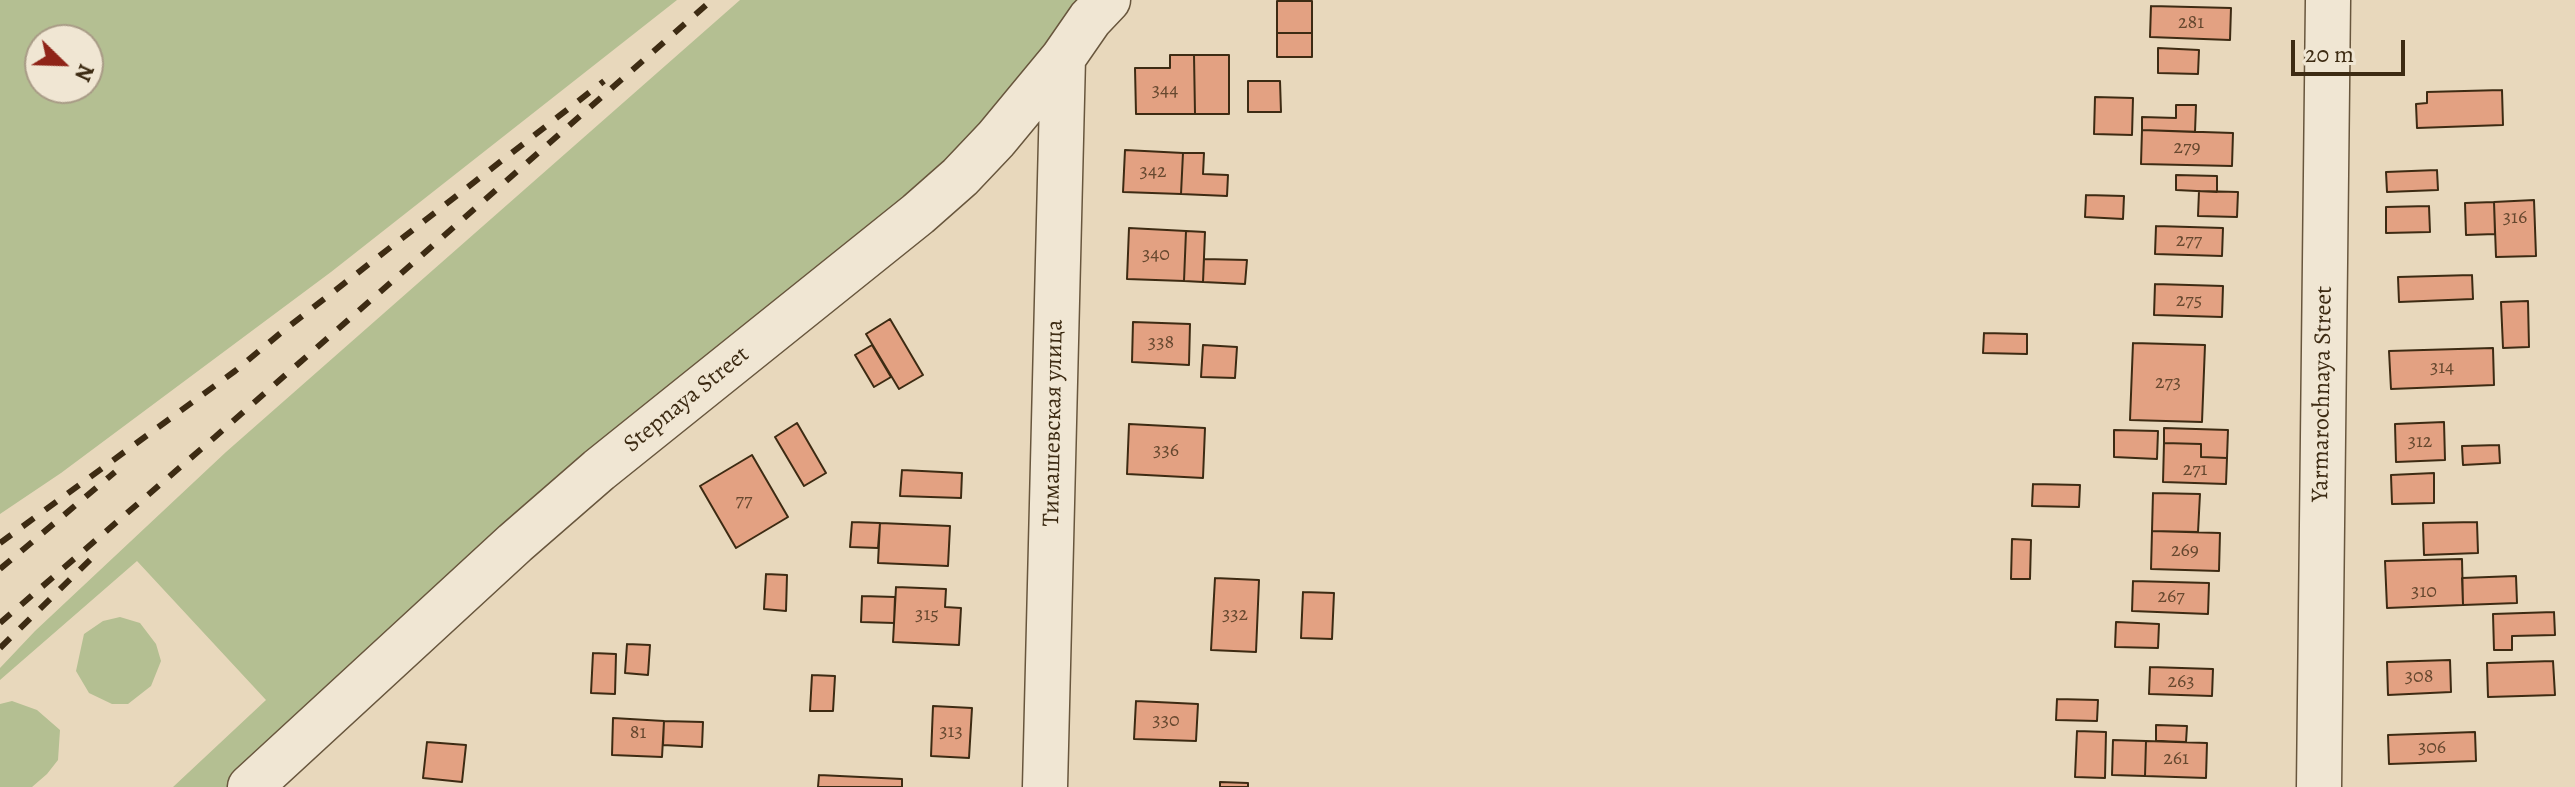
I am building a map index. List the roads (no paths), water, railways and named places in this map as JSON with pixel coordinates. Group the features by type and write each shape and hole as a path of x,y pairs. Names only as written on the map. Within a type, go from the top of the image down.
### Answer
{"street":[{"name":"Stepnaya Street","path":"250,787 515,543 599,470 950,186 996,139 1108,0"},
{"name":"Yarmarochnaya Street","path":"2319,787 2328,0"},
{"name":"Тимашевская улица","path":"1045,787 1063,58"}],"railway":[{"path":"0,623 712,0"},
{"path":"0,543 235,371 604,81"},
{"path":"0,569 115,472"},
{"path":"0,648 97,553"}]}
